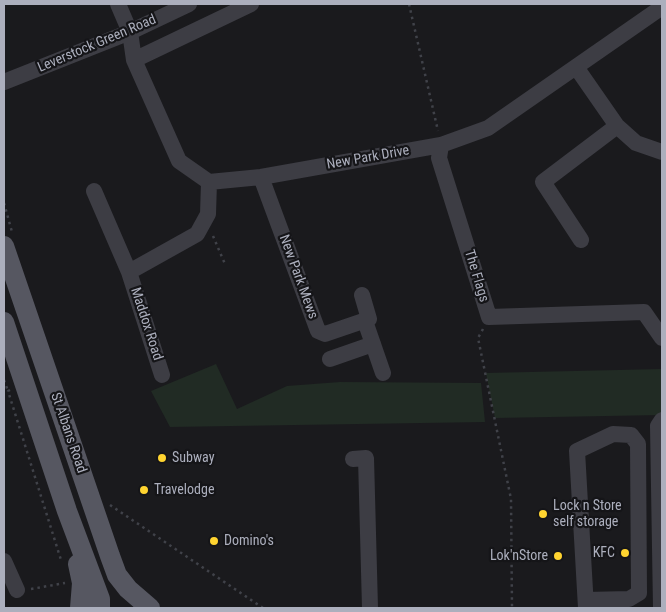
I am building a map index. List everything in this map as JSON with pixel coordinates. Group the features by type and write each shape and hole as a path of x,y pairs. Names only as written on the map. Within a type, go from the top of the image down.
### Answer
{"main road":[{"name":"St Albans Road","path":"4,246 117,575 128,589 150,608"},
{"name":"St Albans Road","path":"4,322 16,388 67,511 100,599 100,608"},
{"path":"67,511 82,583 80,608"}],"street":[{"path":"118,4 130,32 134,60 179,161 209,182 208,214 206,219"},
{"name":"Leverstock Green Road","path":"4,82 130,32 189,4"},
{"name":"Leverstock Green Road","path":"134,60 251,4"},
{"name":"New Park Drive","path":"209,182 261,177 441,144 488,128 662,7"},
{"path":"576,67 617,126 636,143 662,152"},
{"path":"581,240 543,182 617,126"},
{"name":"The Flags","path":"441,144 439,158 489,317 644,312 662,338"},
{"name":"New Park Mews","path":"261,177 318,331 325,334 365,321"},
{"name":"Maddox Road","path":"94,191 129,272 162,375"},
{"name":"Maddox Road","path":"129,272 198,234 206,219"},
{"path":"362,295 369,319 365,321 383,373"},
{"path":"330,358 373,344"},
{"path":"661,608 658,426 662,420"},
{"path":"613,434 631,435 638,444 639,593 629,599 586,604 577,451 613,434"},
{"path":"353,459 366,458 370,608"},
{"path":"4,561 22,585"}],"path":[{"path":"410,4 441,144"},
{"path":"206,219 225,264"},
{"path":"489,317 478,338 511,500 512,608"},
{"path":"4,380 16,388 62,561"},
{"path":"108,504 263,608"},
{"path":"22,585 30,589 64,584 68,580"}],"shaded area":[{"path":"216,364 237,409 287,386 340,382 481,383 485,422 170,427 151,391"},
{"path":"662,369 662,415 495,418 486,373"}],"place":[{"name":"Subway","path":"162,458"},
{"name":"Travelodge","path":"144,490"},
{"name":"Lock n Store self storage","path":"543,514"},
{"name":"Domino's","path":"214,541"},
{"name":"KFC","path":"625,553"},
{"name":"Lok'nStore","path":"558,556"}]}
